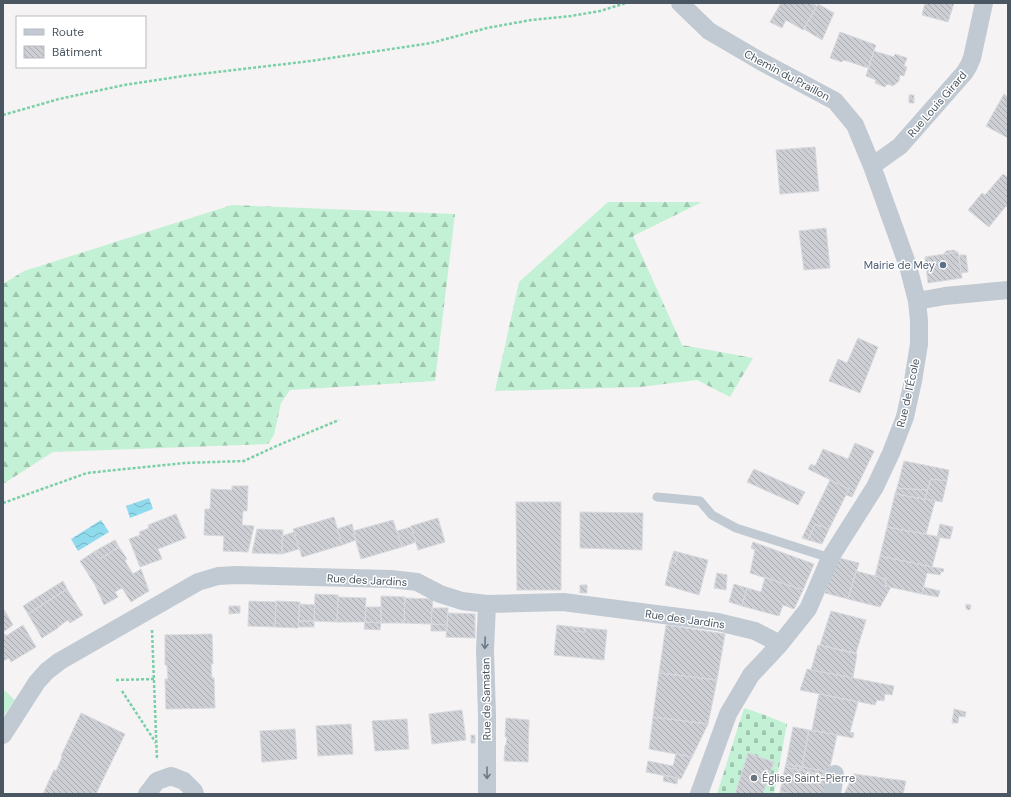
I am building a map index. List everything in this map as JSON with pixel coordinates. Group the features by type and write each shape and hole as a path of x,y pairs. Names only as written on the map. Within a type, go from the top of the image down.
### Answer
{"street":[{"name":"Chemin du Praillon","path":"680,3 709,32 835,101 855,125 872,166"},
{"name":"Rue Louis Girard","path":"872,166 900,146 969,65 972,58 984,3"},
{"name":"Rue de l'École","path":"699,794 728,714 751,675 780,644 808,609 830,558 875,487 891,453 905,417 919,344 917,300 908,266 872,166"},
{"path":"917,300 1008,290"},
{"name":"Rue des Jardins","path":"3,735 37,682 47,671 60,661 198,582 218,576 236,575 398,580 417,582 440,594 462,601 487,604 563,602 718,622 754,631 780,644"},
{"name":"Rue de Samatan","path":"487,604 485,650 487,794"},
{"path":"832,794 835,774"},
{"path":"152,788 171,776 184,781 195,794"}],"lane":[{"path":"657,497 700,501 712,515 736,528 830,558"}],"path":[{"path":"3,115 124,85 431,44 487,28 531,20 571,16 600,11 626,3"},
{"path":"3,503 87,474 184,463 244,461 339,420"},
{"path":"151,609 156,743 152,788"},
{"path":"116,680 154,679"},
{"path":"122,691 156,743"}],"green space":[{"path":"608,202 702,202 633,236 682,345 753,358 730,397 697,380 640,387 495,391 519,282"},
{"path":"232,205 455,214 435,381 290,390 281,403 274,435 268,444 53,452 3,484 3,284 24,271"},
{"path":"4,690 15,700 4,715 3,691"},
{"path":"744,708 787,724 774,794 717,794"}],"water":[{"path":"149,498 153,509 130,518 126,506"},
{"path":"101,520 109,532 78,551 71,539"}],"building":[{"path":"781,3 812,3 817,6 803,30 786,20 782,28 770,22"},
{"path":"925,3 954,3 948,22 922,15"},
{"path":"818,4 834,13 822,40 804,29"},
{"path":"840,32 876,45 868,68 844,60 842,62 830,58"},
{"path":"874,51 894,57 895,54 907,58 904,66 907,67 904,76 900,75 899,81 893,86 887,84 885,87 875,83 876,80 866,76"},
{"path":"1004,94 1008,97 1008,138 986,126"},
{"path":"909,95 914,95 914,103 909,103"},
{"path":"815,147 819,191 780,194 776,150"},
{"path":"1003,174 1008,178 1008,208 1006,206 989,227 968,210 982,193 985,195"},
{"path":"826,228 830,268 804,270 799,231"},
{"path":"954,250 957,252 944,254 946,251"},
{"name":"Mairie de Mey","path":"958,252 962,278 928,283 925,257"},
{"path":"959,255 966,255 968,272 961,273"},
{"path":"858,338 878,347 860,393 829,381 838,359 847,363"},
{"path":"855,443 874,451 852,497 846,495 849,489 808,469 811,464 815,466 823,449 848,459"},
{"path":"904,461 949,470 947,481 931,479 927,490 897,488"},
{"path":"754,469 805,492 798,505 747,482"},
{"path":"931,479 947,481 942,502 925,499"},
{"path":"830,480 849,489 829,529 815,524 808,540 802,538"},
{"path":"232,486 248,486 247,511 243,511 242,525 254,526 248,552 223,551 224,536 204,535 205,509 210,509 211,489 232,490"},
{"path":"897,488 927,490 925,499 895,494"},
{"path":"895,494 935,501 926,534 887,527"},
{"path":"516,502 561,502 561,590 517,590"},
{"path":"580,512 643,513 642,550 580,548"},
{"path":"176,514 186,538 158,549 162,559 140,567 129,539 140,535 139,532 149,528 148,525"},
{"path":"334,517 342,545 302,557 293,529"},
{"path":"438,518 445,542 418,550 411,526"},
{"path":"393,520 402,547 361,559 353,531"},
{"path":"352,524 356,540 342,545 337,529"},
{"path":"815,524 829,529 822,544 808,540"},
{"path":"940,524 953,527 950,539 937,537"},
{"path":"411,527 416,542 402,547 397,531"},
{"path":"887,527 940,537 932,567 880,556"},
{"path":"257,529 283,530 282,554 252,553"},
{"path":"294,532 299,549 282,554 282,536"},
{"path":"115,540 119,547 100,559 95,551"},
{"path":"753,542 814,564 803,590 750,573 755,550 751,548"},
{"path":"119,547 127,559 125,561 133,574 141,569 149,591 131,602 122,588 115,592 118,597 104,605 95,585 80,561 95,551 100,559"},
{"path":"674,551 678,552 675,564 670,563"},
{"path":"678,552 708,560 699,595 665,585 670,563 675,564"},
{"path":"880,556 944,569 940,575 927,573 922,594 885,586 886,579 875,576"},
{"path":"835,557 859,563 848,599 825,593"},
{"path":"856,571 886,579 885,586 891,587 880,607 848,599"},
{"path":"717,573 727,575 726,590 714,588"},
{"path":"765,577 803,590 794,609 783,605 779,616 742,606 747,588 761,592"},
{"path":"63,581 67,589 28,614 23,606"},
{"path":"734,584 747,588 742,606 729,602"},
{"path":"580,585 587,585 587,593 580,593"},
{"path":"924,587 940,591 938,597 922,594"},
{"path":"67,589 83,615 70,623 68,620 42,638 28,614"},
{"path":"315,594 338,595 337,622 314,621"},
{"path":"381,596 405,597 404,623 381,623"},
{"path":"338,597 366,598 365,622 337,622"},
{"path":"405,598 433,599 431,624 404,623"},
{"path":"249,601 276,602 275,627 248,626"},
{"path":"276,601 300,602 298,628 275,627"},
{"path":"299,604 315,605 314,621 299,621"},
{"path":"966,604 971,605 970,610 966,609"},
{"path":"229,606 240,606 240,613 229,614"},
{"path":"366,607 381,607 381,623 365,622"},
{"path":"3,608 13,625 3,632"},
{"path":"432,608 448,608 447,625 431,624"},
{"path":"831,611 866,620 856,653 820,645"},
{"path":"448,613 475,614 475,638 446,637"},
{"path":"299,621 314,621 314,627 298,627"},
{"path":"365,622 381,623 380,630 364,629"},
{"path":"431,624 447,625 447,631 431,631"},
{"path":"23,625 36,647 11,662 9,658 3,661 3,632 6,636"},
{"path":"557,625 574,627 573,631 585,632 585,628 607,630 604,660 554,655"},
{"path":"666,625 725,634 717,680 659,673"},
{"path":"574,627 585,628 585,632 573,631"},
{"path":"212,634 213,664 211,664 212,678 214,678 215,708 166,709 165,679 168,679 167,665 165,665 165,635"},
{"path":"818,645 857,654 853,678 811,670"},
{"path":"807,669 894,686 892,695 885,694 884,701 877,700 875,705 800,690"},
{"path":"659,673 717,680 708,724 653,717"},
{"path":"819,694 858,702 850,732 854,733 853,738 812,730"},
{"path":"954,709 966,712 965,717 959,716 958,723 952,723"},
{"path":"462,710 466,740 432,744 429,714"},
{"path":"81,713 125,734 96,794 43,794 54,770 56,771 62,757 61,756"},
{"path":"653,717 708,724 692,757 649,749"},
{"path":"506,718 529,720 528,762 504,761 507,737 505,737"},
{"path":"407,719 409,749 375,751 372,721"},
{"path":"351,724 353,754 318,756 316,726"},
{"path":"793,727 809,730 802,767 786,764"},
{"path":"295,729 297,759 262,762 260,731"},
{"path":"809,730 837,735 829,772 802,767"},
{"path":"471,735 475,735 475,743 471,743"},
{"name":"Église Saint-Pierre","path":"748,753 774,762 763,794 735,794"},
{"path":"676,754 692,757 681,779 646,772 648,761 673,766"},
{"path":"786,764 802,767 801,770 785,767"},
{"path":"785,767 828,776 824,794 793,794 780,792"},
{"path":"802,767 829,772 828,776 801,770"},
{"path":"854,774 906,781 903,794 844,794"},
{"path":"664,775 678,778 677,784 663,781"},
{"path":"780,792 793,794 780,794"}],"place":[{"name":"Mairie de Mey","path":"943,265"},
{"name":"Église Saint-Pierre","path":"754,778"}]}
